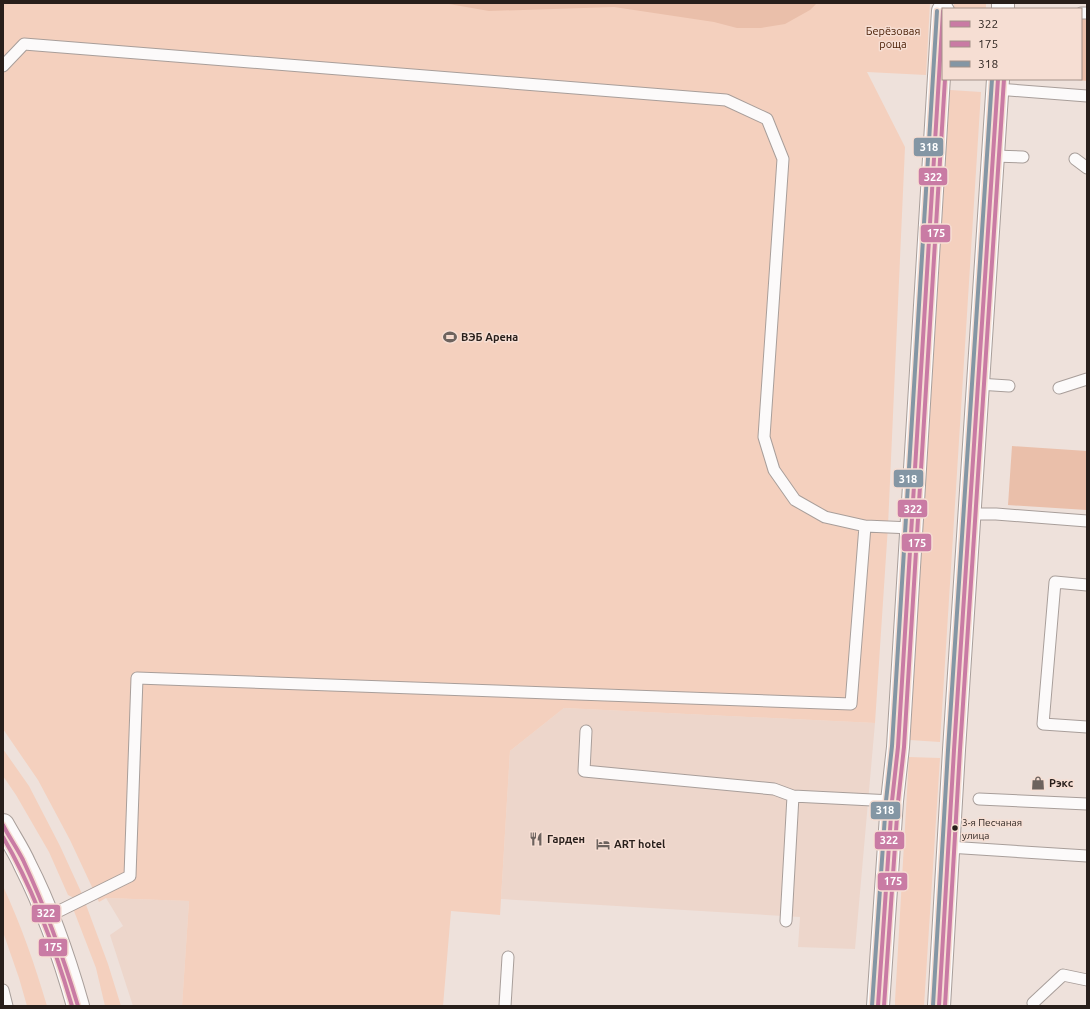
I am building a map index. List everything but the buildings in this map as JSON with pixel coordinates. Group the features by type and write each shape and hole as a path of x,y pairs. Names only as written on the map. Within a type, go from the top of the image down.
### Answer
{"street":[{"path":"878,1006 892,801 898,747 942,27"},
{"path":"939,1006 969,514 998,84"},
{"path":"3,825 26,865 70,978 78,1006"}],"lane":[{"path":"3,66 24,44 726,100 767,119 783,159 764,437 774,470 795,500 825,517 865,526 912,528"},
{"path":"998,84 1087,96"},
{"path":"992,156 1023,157"},
{"path":"1075,159 1087,168"},
{"path":"1058,388 1087,378 1087,374"},
{"path":"978,384 1009,386"},
{"path":"969,514 996,514 1087,521"},
{"path":"47,917 130,876 137,678 851,704 865,526"},
{"path":"1087,584 1055,582 1043,724 1087,727"},
{"path":"586,731 584,771 774,789 793,796 868,801 892,801"},
{"path":"786,921 793,796"},
{"path":"979,799 1087,804"},
{"path":"948,847 1087,856"},
{"path":"505,1006 508,957"},
{"path":"1034,1006 1033,1003 1063,975 1087,980"},
{"path":"3,990 7,1006"}],"shaded area":[{"path":"400,3 817,3 810,10 785,24 761,28 737,28 714,22 614,7 489,11 449,4"},
{"path":"1082,18 1087,19 1087,81 1077,80 1082,80"},
{"path":"1012,446 1087,451 1087,510 1008,505"},
{"path":"564,708 875,723 855,949 798,947 800,917 501,899 510,751"},
{"path":"106,898 189,901 182,1006 133,1006 110,935 123,926"}],"green space":[{"name":"ВЭБ Арена","path":"3,3 930,3 926,75 867,72 905,147 888,526 875,723 564,708 510,751 500,915 451,911 443,1006 182,1006 189,901 106,898 99,902 70,840 38,780 3,729"},
{"path":"954,3 986,3 986,8 954,8"},
{"path":"950,90 981,92 940,742 910,740"},
{"path":"3,749 29,786 60,846 82,894 74,898 68,895 49,852 16,795 3,776"},
{"path":"909,757 940,758 924,1006 895,1006"},
{"path":"3,886 16,915 38,975 47,1006 27,1006 3,932"},
{"path":"85,902 108,964 121,1006 105,1006 96,968 74,911 77,906"}],"transit line":[{"name":"318","path":"872,1006 886,801 892,746 937,11"},
{"name":"322","path":"878,1006 892,801 898,747 942,27"},
{"name":"175","path":"884,1006 898,802 904,747 945,80"},
{"name":"318","path":"933,1006 948,750 992,80"},
{"name":"322","path":"939,1006 954,750 998,80"},
{"name":"175","path":"945,1006 960,750 1004,80"},
{"name":"322","path":"3,825 23,860 39,896 60,950 78,1006"},
{"name":"175","path":"3,837 34,898 43,920 72,1006"}],"place":[{"name":"ВЭБ Арена","path":"450,337"},
{"name":"Рэкс","path":"1038,783"},
{"name":"3-я Песчаная улица","path":"955,828"},
{"name":"Гарден","path":"536,839"},
{"name":"ART hotel","path":"603,844"}],"park label":[{"name":"Берёзовая роща","path":"893,37"}]}
